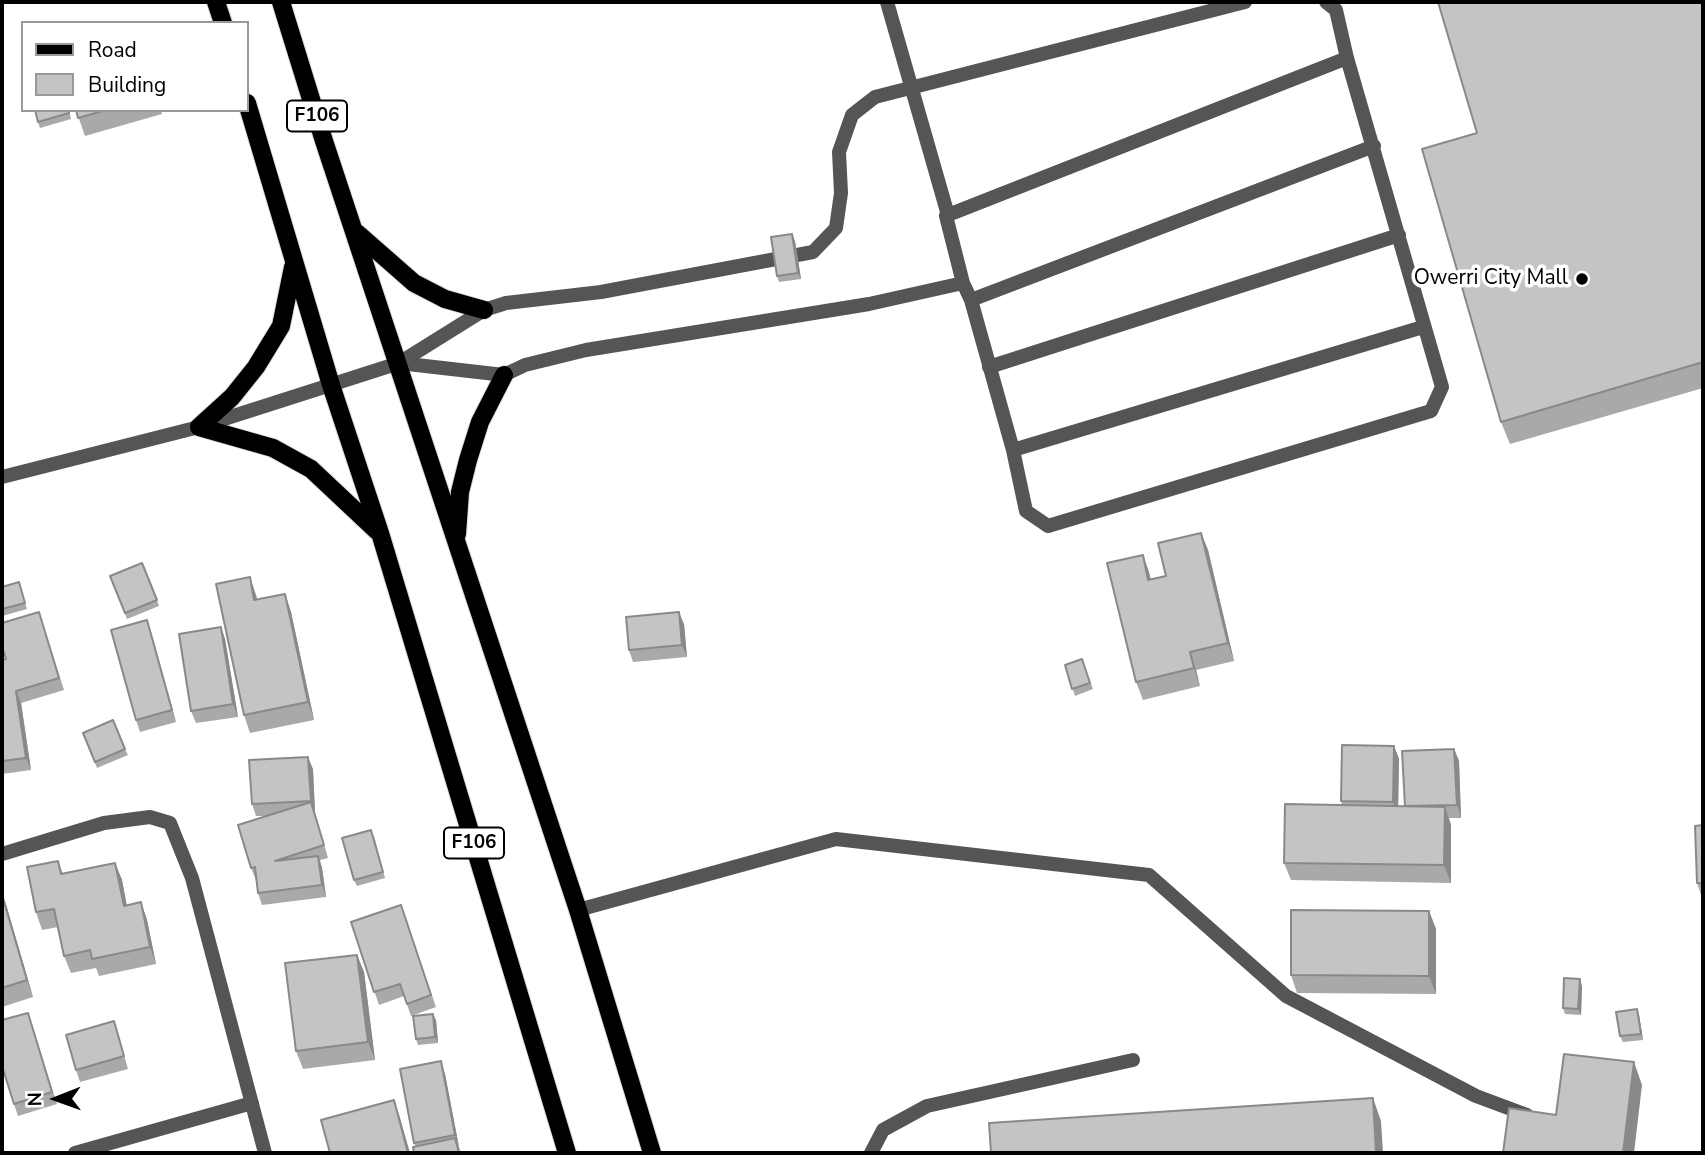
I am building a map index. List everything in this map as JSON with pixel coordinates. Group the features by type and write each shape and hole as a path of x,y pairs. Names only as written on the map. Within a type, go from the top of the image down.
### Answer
{"main road":[{"path":"216,2 222,21"},
{"name":"F106","path":"281,2 456,544 578,910 652,1153"},
{"name":"F106","path":"248,106 567,1153"},
{"path":"354,230 414,283 445,299 484,310"},
{"path":"199,426 232,397 256,367 281,326 294,264"},
{"path":"456,544 460,492 468,460 480,422 504,374"},
{"path":"199,426 273,448 312,469 380,533"}],"street":[{"path":"887,2 948,215 946,216 963,283 971,300 1013,450 1026,510 1048,526 1431,411 1442,387 1347,58 1336,10 1326,2"},
{"path":"2,477 199,426 398,363 484,310 506,303 601,292 813,252 836,228 841,193 839,152 852,115 875,97 1245,2"},
{"path":"948,215 1347,58"},
{"path":"971,300 1374,146"},
{"path":"989,367 1399,235"},
{"path":"398,363 504,374 525,365 586,350 869,304 963,283"},
{"path":"1013,450 1423,327"},
{"path":"2,854 104,822 149,817 170,823 192,877 265,1153"},
{"path":"578,910 836,839 1149,875 1286,996 1476,1096 1542,1120"},
{"path":"871,1153 883,1130 927,1106 1133,1060"},
{"path":"75,1153 252,1102"}],"building":[{"name":"Owerri City Mall","path":"1438,2 1703,2 1703,362 1501,422 1422,149 1477,133"},
{"path":"36,112 69,113 38,122"},
{"path":"76,112 99,112 78,118"},
{"path":"792,234 798,273 777,276 771,237"},
{"path":"1201,533 1228,643 1190,652 1194,668 1136,682 1107,563 1143,555 1148,580 1166,576 1158,543"},
{"path":"142,563 157,600 125,613 110,576"},
{"path":"250,577 254,600 285,594 308,702 244,715 216,584"},
{"path":"19,582 25,603 2,609 2,587"},
{"path":"39,612 59,678 16,691 26,758 2,761 2,660 6,659 2,646 2,623"},
{"path":"679,612 682,645 629,650 626,617"},
{"path":"147,620 172,710 136,720 111,630"},
{"path":"221,627 233,704 191,711 179,634"},
{"path":"1082,659 1090,683 1072,689 1065,665"},
{"path":"113,720 125,749 95,762 83,733"},
{"path":"1342,745 1394,746 1393,802 1341,801"},
{"path":"1454,749 1457,805 1405,806 1402,751"},
{"path":"308,757 311,801 252,804 249,760"},
{"path":"311,802 324,845 275,861 318,856 322,885 258,893 255,867 251,868 238,825"},
{"path":"1285,804 1445,807 1444,865 1284,863"},
{"path":"1703,825 1703,883 1697,883 1695,826"},
{"path":"371,830 383,872 354,880 342,838"},
{"path":"58,861 61,874 115,863 124,906 141,902 150,947 92,959 90,950 64,956 54,909 36,912 27,867"},
{"path":"2,895 27,980 2,988"},
{"path":"401,905 431,995 407,1004 400,984 374,992 351,922"},
{"path":"1291,910 1429,911 1429,976 1291,975"},
{"path":"357,955 368,1042 296,1051 285,963"},
{"path":"1564,978 1580,979 1578,1009 1563,1008"},
{"path":"1637,1009 1641,1034 1620,1036 1616,1012"},
{"path":"28,1013 52,1092 14,1104 2,1066 2,1020"},
{"path":"433,1014 435,1037 416,1039 413,1016"},
{"path":"114,1021 124,1056 76,1070 66,1035"},
{"path":"1564,1054 1634,1062 1623,1153 1503,1153 1509,1108 1556,1115"},
{"path":"441,1061 455,1135 414,1143 400,1069"},
{"path":"1373,1098 1376,1153 991,1153 989,1123"},
{"path":"394,1100 408,1153 330,1153 321,1120"},
{"path":"455,1138 459,1153 414,1153 413,1147"}],"place":[{"name":"Owerri City Mall","path":"1582,279"}]}
